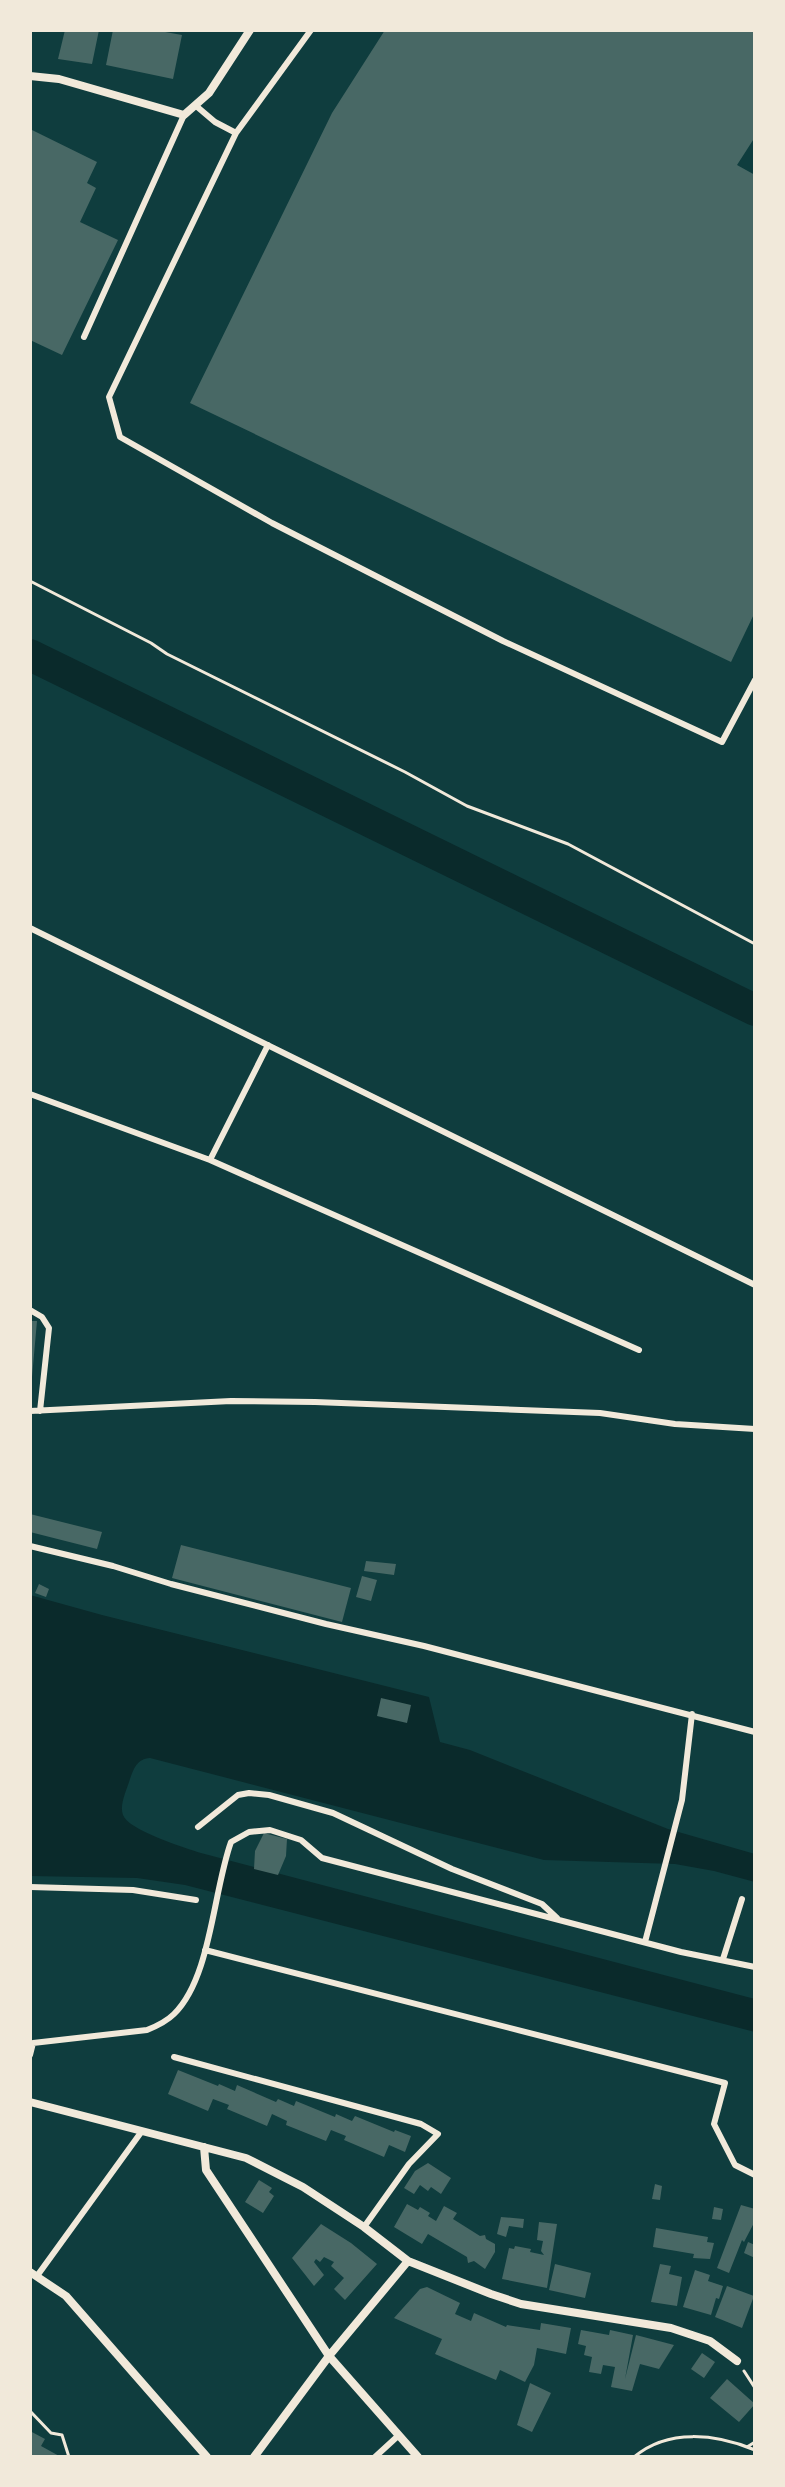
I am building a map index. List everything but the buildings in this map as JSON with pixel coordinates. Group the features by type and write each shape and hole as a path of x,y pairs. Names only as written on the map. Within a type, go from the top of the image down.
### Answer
{"street":[{"path":"30,76 59,79 184,115 209,93 250,30"},
{"path":"30,2102 246,2158 303,2187 364,2227 408,2261 453,2280 521,2304 671,2328 710,2341 737,2361"},
{"path":"204,2147 206,2170 329,2356 418,2457"},
{"path":"254,2457 329,2356 408,2261"},
{"path":"33,2274 66,2296 207,2457"}],"lane":[{"path":"311,30 236,133 109,397 120,437 272,523 503,641 722,742 755,680"},
{"path":"195,105 215,122 236,133"},
{"path":"84,337 184,115"},
{"path":"30,928 755,1285"},
{"path":"210,1160 268,1045"},
{"path":"30,1094 210,1160 639,1350"},
{"path":"30,1310 42,1317 49,1328 40,1411"},
{"path":"30,1411 231,1401 315,1402 600,1413 675,1424 755,1429"},
{"path":"30,1546 755,1732"},
{"path":"645,1942 682,1800 692,1714"},
{"path":"198,1827 238,1795 269,1795 333,1813 452,1869 542,1904 560,1920"},
{"path":"30,2055 33,2043 147,2030 163,2023 185,2001 198,1977 231,1842 249,1832 270,1830 301,1840 322,1858 645,1942 755,1967"},
{"path":"30,1887 133,1890 196,1900"},
{"path":"723,1959 742,1899"},
{"path":"205,1950 725,2083 714,2124 735,2165 755,2175"},
{"path":"174,2057 421,2124 438,2134 409,2164 364,2227"},
{"path":"33,2274 142,2131"},
{"path":"375,2457 399,2435"}],"path":[{"path":"30,581 467,806 568,844 755,944"},
{"path":"737,2361 755,2388"},
{"path":"30,2411 51,2433 62,2435 69,2457"},
{"path":"634,2457 657,2442 682,2436 713,2437 755,2450"},
{"path":"747,2447 755,2442"}],"water":[{"path":"30,1595 429,1697 440,1742 470,1750 668,1829 755,1854 755,1882 675,1864 544,1860 150,1758 139,1762 135,1768 122,1807 123,1815 135,1827 201,1853 755,1999 755,2032 185,1885 137,1878 30,1876"}],"waterway":[{"path":"30,655 755,1010"}]}
